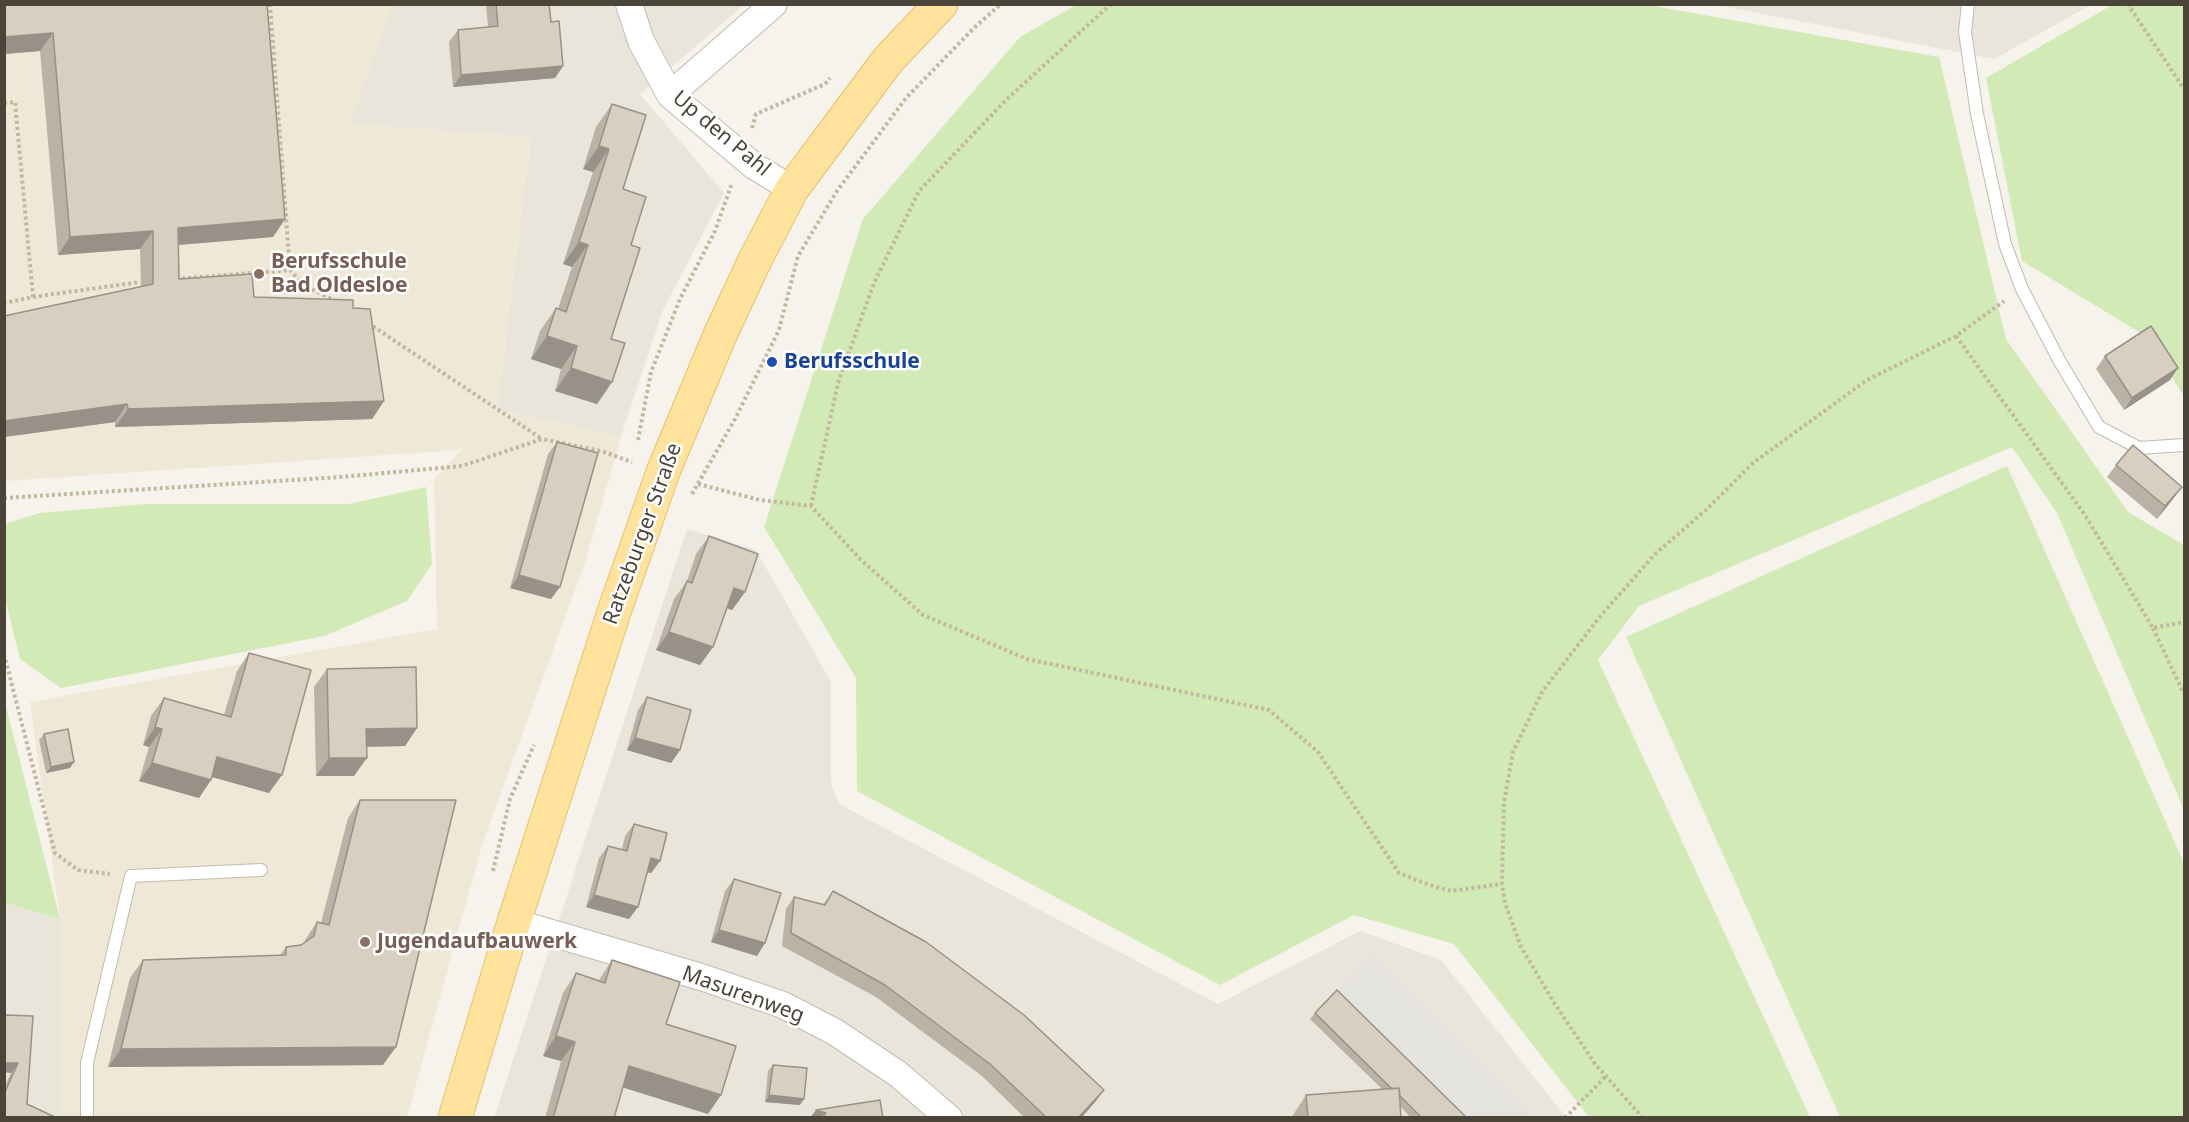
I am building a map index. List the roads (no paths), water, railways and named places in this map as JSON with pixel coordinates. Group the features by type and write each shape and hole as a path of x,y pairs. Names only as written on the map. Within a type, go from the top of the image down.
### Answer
{"main road":[{"name":"Ratzeburger Straße","path":"455,1118 580,712 663,472 720,335 792,189 888,60 940,4"}],"street":[{"name":"Up den Pahl","path":"629,4 641,41 670,95 754,166 792,189"},
{"path":"670,95 774,4"},
{"name":"Masurenweg","path":"514,922 783,1005 836,1032 898,1074 949,1118"}],"lane":[{"path":"1968,4 1965,32 1977,114 2005,244 2022,289 2059,360 2099,427 2139,448 2184,445"},
{"path":"87,1118 87,1063 131,876 261,870"}],"place":[{"name":"Berufsschule Bad Oldesloe","path":"259,274"},
{"name":"Berufsschule","path":"772,362"},
{"name":"Jugendaufbauwerk","path":"365,942"}]}
